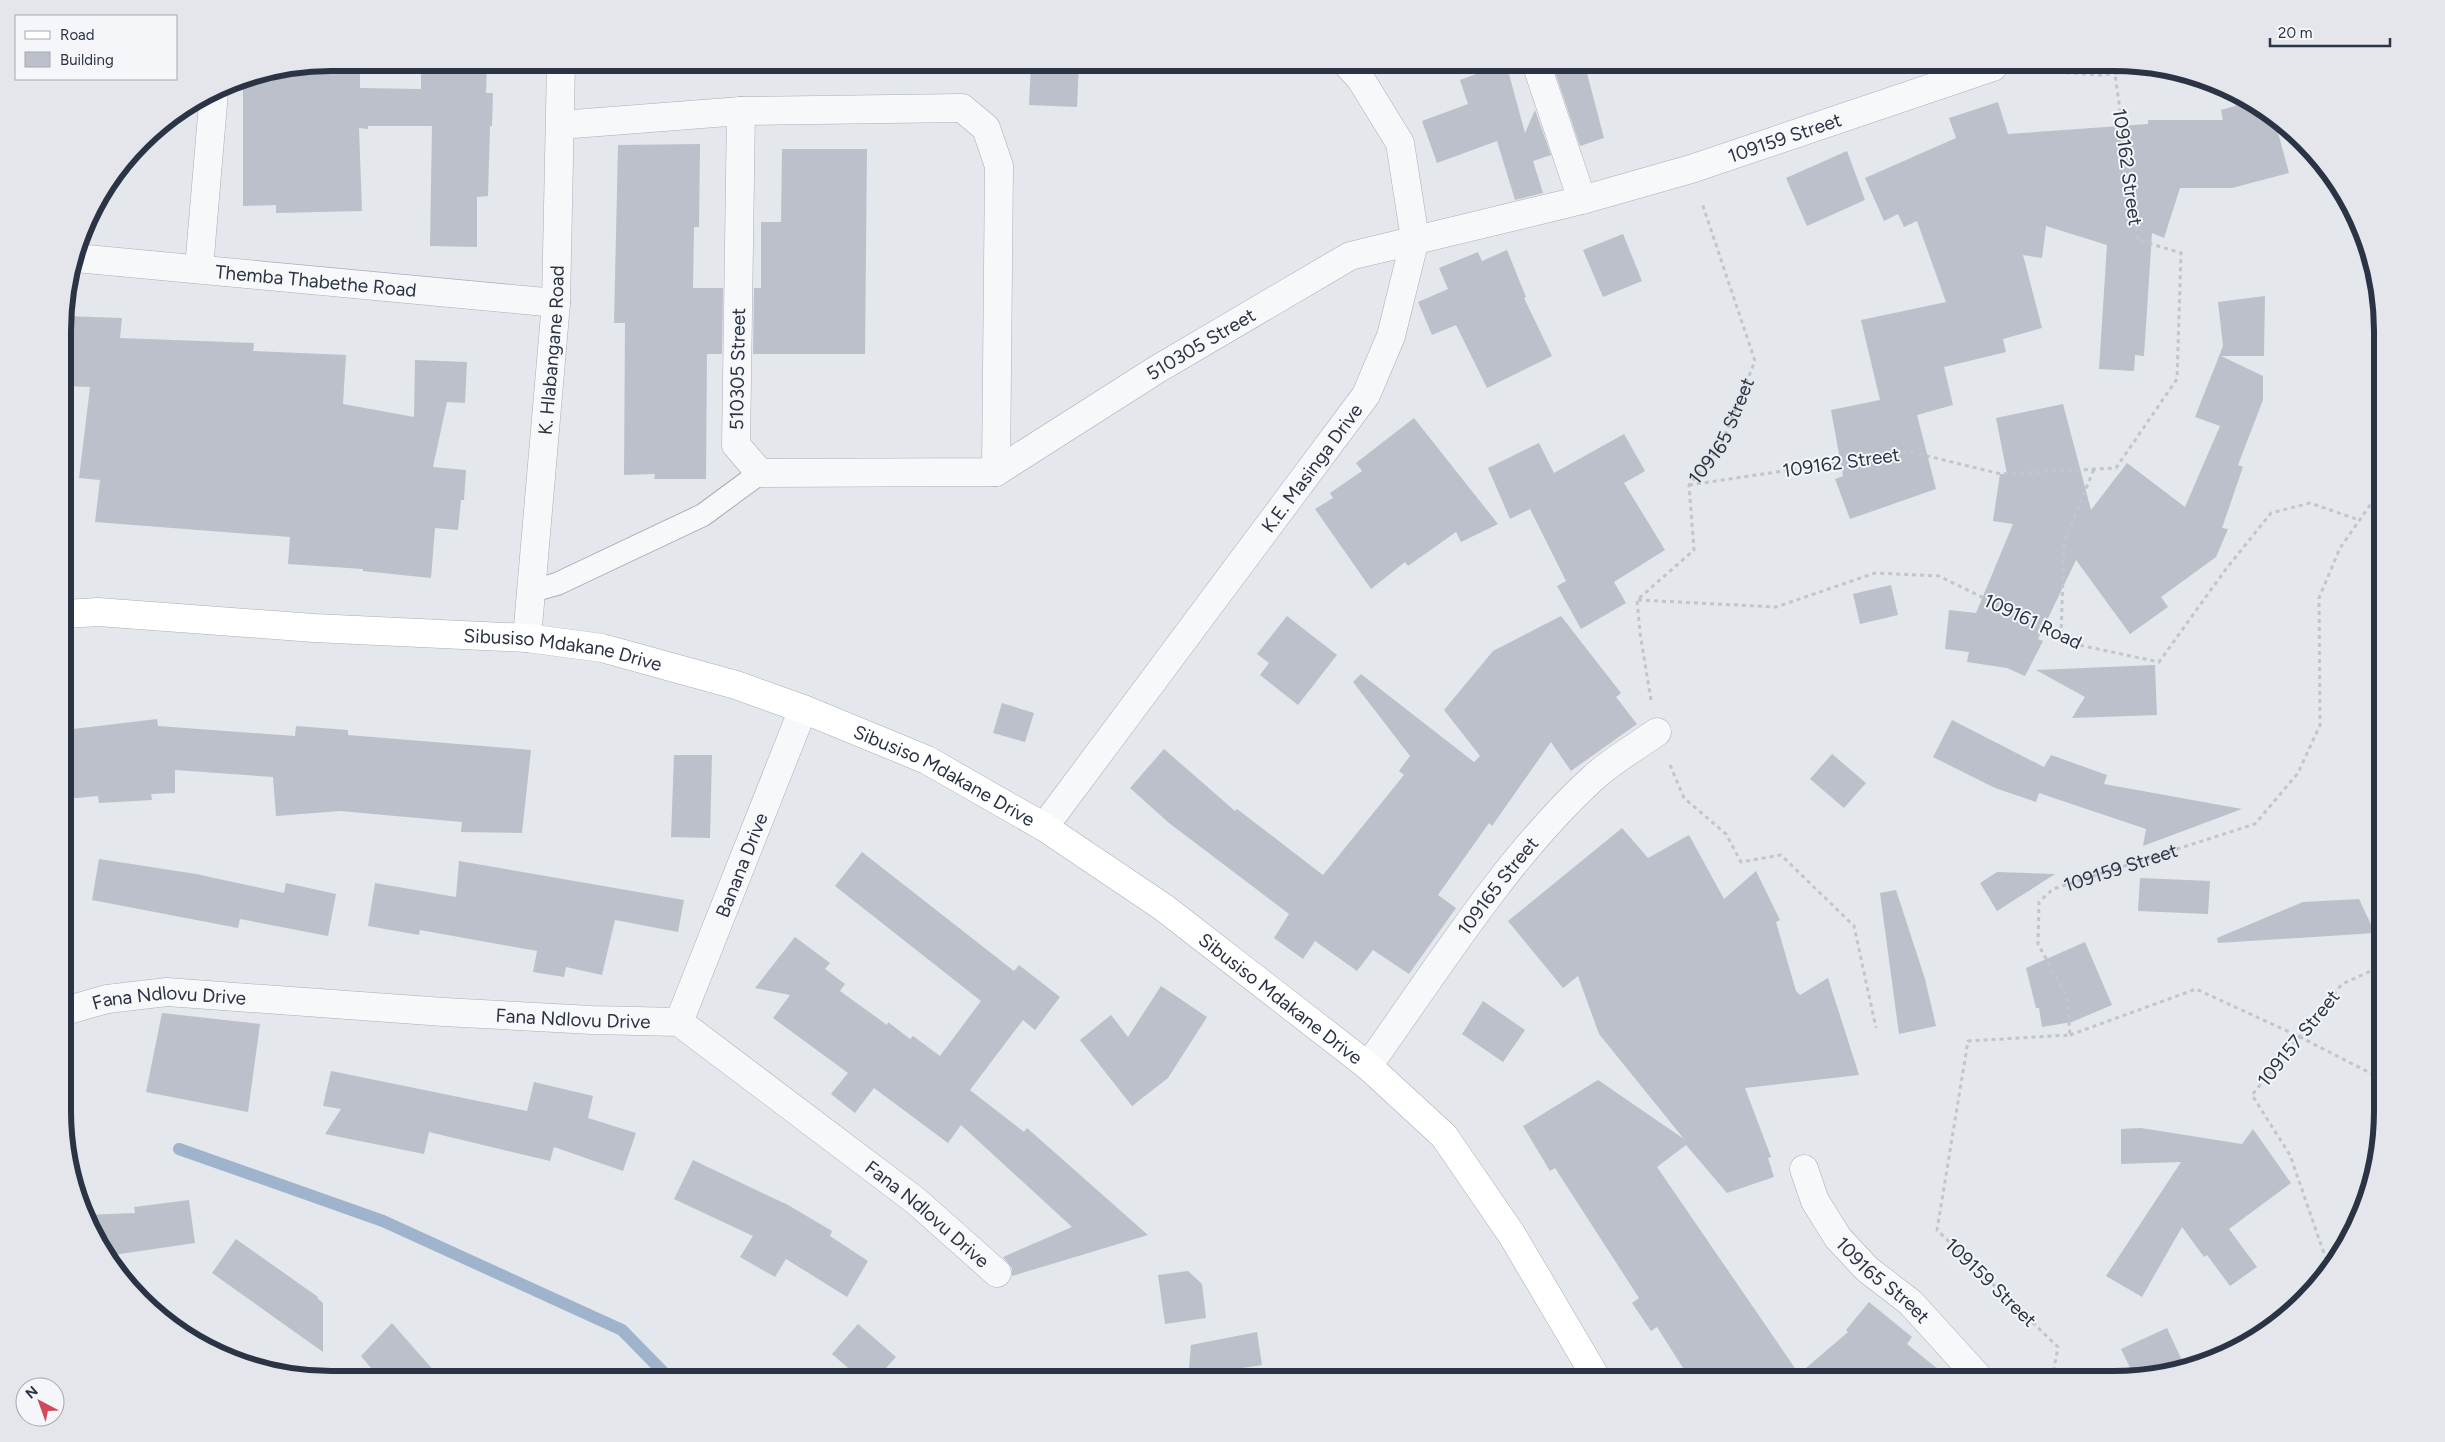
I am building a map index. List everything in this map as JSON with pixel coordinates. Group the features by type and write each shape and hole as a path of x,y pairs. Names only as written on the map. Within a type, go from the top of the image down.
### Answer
{"street":[{"name":"K. Hlabangane Road","path":"527,638 556,303 561,71"},
{"name":"K.E. Masinga Drive","path":"1044,828 1366,395 1391,336 1415,239 1400,143 1354,71"},
{"path":"1539,71 1582,200"},
{"name":"109159 Street","path":"1415,239 1582,200 1690,169 1975,71"},
{"path":"199,268 213,99"},
{"path":"560,125 741,111 962,108 986,128 999,166 996,472 760,473"},
{"name":"510305 Street","path":"741,111 736,445 760,473"},
{"name":"510305 Street","path":"996,472 1156,370 1350,256 1415,239"},
{"name":"Themba Thabethe Road","path":"82,258 556,303"},
{"name":"Sibusiso Mdakane Drive","path":"71,614 98,612 314,628 527,638 602,648 736,685 803,709 927,760 1044,828 1163,907 1368,1066 1444,1136 1512,1235 1592,1371"},
{"name":"Banana Drive","path":"679,1022 803,709"},
{"name":"109165 Street","path":"1368,1066 1505,875 1549,822 1594,777 1657,732"},
{"name":"Fana Ndlovu Drive","path":"71,1009 107,999 167,992 444,1012 592,1020 679,1022 916,1201 998,1272"},
{"name":"109165 Street","path":"1804,1169 1815,1201 1838,1238 1867,1269 1911,1303 1973,1371"}],"lane":[{"path":"532,591 557,584 703,515 760,473"}],"path":[{"path":"2057,71 2100,75 2130,72"},
{"name":"109162 Street","path":"1688,485 1911,452 2001,474 2116,468 2177,379 2181,253 2138,240 2115,74"},
{"name":"109165 Street","path":"1637,600 1694,550 1688,485 1722,445 1755,361 1690,169"},
{"path":"2061,636 2064,543 2094,468"},
{"name":"109159 Street","path":"2054,1371 2058,1348 1937,1230 1968,1041 2070,1035 2067,997 2038,944 2039,902 2053,889 2255,824 2298,772 2320,725 2319,598 2340,548 2374,499"},
{"name":"109161 Road","path":"1637,600 1776,608 1875,574 1939,576 2079,645 2159,662 2226,569 2271,513 2310,503 2359,520"},
{"path":"1637,600 1640,633 1657,732 1684,798 1726,834 1741,862 1781,855 1854,926 1876,1028"},
{"name":"109157 Street","path":"2326,1260 2290,1155 2252,1095 2342,984 2374,970"},
{"path":"2070,1035 2196,989 2298,1036 2374,1075"}],"building":[{"path":"360,71 360,88 421,89 421,71 487,71 486,93 493,93 492,126 490,126 488,196 477,197 477,247 430,246 432,126 368,126 368,129 359,128 362,211 276,213 276,205 243,206 243,87 297,73"},
{"path":"1031,71 1079,71 1077,107 1029,105"},
{"path":"1484,71 1508,71 1525,133 1535,110 1551,155 1533,161 1543,193 1515,200 1497,141 1437,163 1422,121 1468,104 1460,80"},
{"path":"1555,71 1586,71 1604,138 1580,146"},
{"path":"1998,102 2008,134 2148,124 2148,120 2223,120 2221,110 2241,104 2277,129 2289,173 2232,188 2180,188 2164,238 2152,233 2144,356 2135,355 2134,371 2099,369 2107,245 2046,226 2042,258 2023,255 2042,328 2003,339 2006,352 1944,367 1953,405 1917,415 1936,489 1850,519 1835,479 1843,476 1831,410 1880,400 1861,320 1946,302 1917,221 1904,227 1898,214 1884,221 1865,178 1956,138 1949,118"},
{"path":"700,144 699,227 694,227 693,288 723,288 722,354 707,354 706,479 654,479 655,474 624,475 625,323 614,323 618,145"},
{"path":"782,149 867,149 865,354 753,354 754,288 761,288 761,222 781,222"},
{"path":"1847,151 1865,200 1807,226 1786,178"},
{"path":"1623,234 1642,281 1603,297 1583,250"},
{"path":"1507,250 1526,297 1524,298 1552,356 1487,388 1456,325 1432,335 1418,302 1448,289 1439,268 1478,252 1482,261"},
{"path":"2265,296 2264,356 2221,356 2263,376 2263,400 2238,465 2243,467 2222,528 2228,529 2216,557 2161,597 2168,607 2130,634 2076,560 2038,639 2043,641 2025,676 2007,668 1967,662 1969,652 1945,649 1949,610 1976,613 2013,524 1993,521 2000,474 2007,474 1996,418 2063,404 2091,510 2127,463 2185,507 2220,426 2195,417 2223,346 2218,302"},
{"path":"72,316 122,318 120,338 254,343 253,351 346,355 343,404 414,417 415,360 467,362 465,403 447,402 433,467 466,470 464,500 461,500 458,530 435,528 431,578 363,571 363,569 288,564 290,537 95,522 100,480 79,478 90,387 71,386"},
{"path":"1414,418 1498,524 1461,542 1456,532 1408,566 1405,562 1371,589 1315,509 1333,498 1330,493 1362,471 1356,463"},
{"path":"1624,434 1645,471 1624,483 1665,550 1614,582 1626,603 1581,629 1557,586 1566,581 1530,509 1510,519 1488,468 1539,443 1554,473"},
{"path":"1891,585 1898,615 1860,624 1853,594"},
{"path":"1287,616 1337,655 1298,705 1260,675 1269,663 1257,654"},
{"path":"1561,616 1621,693 1616,697 1637,724 1571,771 1551,742 1492,826 1489,823 1438,895 1456,908 1409,974 1373,950 1357,971 1315,941 1303,959 1274,938 1289,914 1169,823 1130,788 1164,749 1235,811 1237,809 1323,875 1404,775 1399,771 1410,756 1353,682 1361,674 1474,762 1480,756 1444,710 1493,651"},
{"path":"2155,665 2157,715 2072,718 2085,697 2036,670"},
{"path":"1002,703 1034,713 1025,742 993,733"},
{"path":"157,719 158,726 295,736 296,726 348,730 348,735 531,750 522,833 461,832 462,822 340,811 276,816 273,777 175,770 175,793 151,794 152,800 99,803 98,796 71,798 71,729"},
{"path":"1952,720 2044,767 2051,755 2107,775 2104,784 2242,809 2143,846 2146,829 2039,793 2036,802 1995,788 1933,757"},
{"path":"1832,754 1866,783 1844,808 1810,779"},
{"path":"674,755 712,755 710,838 671,837"},
{"path":"1622,828 1648,858 1689,835 1724,899 1756,871 1780,920 1776,922 1796,991 1800,995 1828,978 1859,1075 1745,1088 1771,1157 1768,1158 1774,1177 1727,1193 1686,1145 1657,1167 1797,1371 1685,1371 1657,1327 1651,1331 1632,1303 1639,1298 1555,1168 1550,1171 1523,1126 1598,1080 1684,1139 1599,1034 1578,976 1563,988 1508,921"},
{"path":"862,852 1014,971 1019,965 1060,997 1035,1030 1023,1020 970,1090 1024,1132 1027,1128 1148,1235 1012,1276 1012,1268 1003,1257 1072,1227 961,1125 948,1143 874,1088 855,1113 831,1094 848,1073 773,1018 790,995 755,988 795,937 830,963 825,969 845,984 840,991 887,1025 888,1022 910,1039 913,1036 940,1056 981,1001 835,886"},
{"path":"99,859 196,874 284,893 286,883 336,894 328,936 240,919 238,928 92,900"},
{"path":"459,861 684,900 678,932 615,920 602,975 566,967 564,977 533,972 537,951 420,930 419,935 368,926 375,883 456,897"},
{"path":"1997,872 2055,874 1997,911 1980,883"},
{"path":"2140,878 2210,881 2208,914 2138,911"},
{"path":"1896,890 1925,979 1936,1026 1899,1034 1880,893"},
{"path":"2359,899 2374,933 2218,943 2217,938 2303,902"},
{"path":"2085,942 2112,1005 2072,1022 2042,1027 2039,1008 2036,1008 2026,968"},
{"path":"1161,986 1207,1017 1168,1078 1132,1106 1080,1040 1111,1015 1128,1037"},
{"path":"1483,1001 1525,1030 1503,1062 1462,1034"},
{"path":"162,1013 260,1024 248,1112 146,1092"},
{"path":"331,1071 527,1111 534,1082 593,1096 588,1118 636,1133 623,1171 554,1147 550,1161 429,1132 424,1154 325,1134 341,1109 323,1106"},
{"path":"2141,1128 2242,1144 2253,1129 2291,1183 2229,1229 2257,1267 2230,1286 2207,1255 2204,1257 2182,1227 2142,1297 2106,1276 2181,1162 2121,1164 2121,1129"},
{"path":"693,1160 788,1205 832,1231 830,1236 868,1261 847,1297 786,1259 775,1277 740,1257 753,1236 674,1199"},
{"path":"189,1200 195,1243 115,1255 93,1215 135,1213 134,1207"},
{"path":"236,1239 318,1297 323,1303 323,1352 212,1273"},
{"path":"1188,1271 1202,1284 1206,1318 1165,1324 1158,1275"},
{"path":"1869,1302 1912,1337 1907,1344 1940,1371 1802,1371 1848,1332 1846,1330"},
{"path":"392,1323 434,1371 373,1371 361,1356"},
{"path":"858,1324 896,1357 883,1371 852,1371 832,1354"},
{"path":"2167,1328 2183,1362 2148,1369 2131,1370 2121,1349"},
{"path":"1257,1332 1262,1365 1229,1371 1189,1371 1191,1345"}],"waterway":[{"path":"179,1149 383,1221 622,1330 662,1371"}]}
